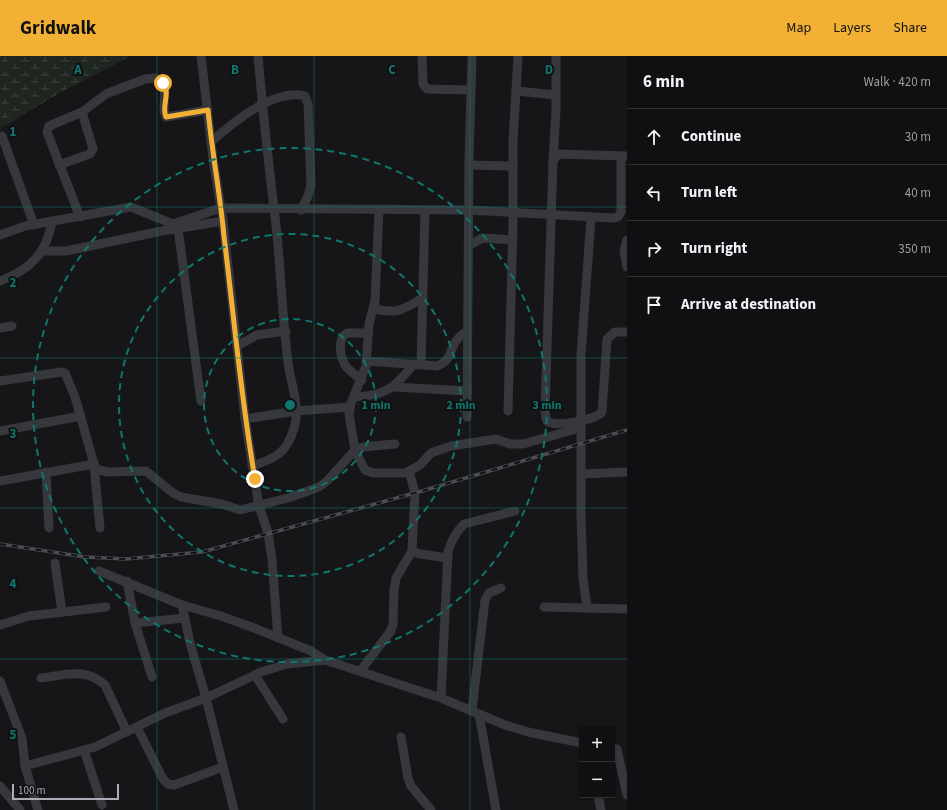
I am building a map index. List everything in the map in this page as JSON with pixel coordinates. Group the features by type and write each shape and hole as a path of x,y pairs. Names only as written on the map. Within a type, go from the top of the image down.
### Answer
{"street":[{"path":"201,56 211,142 223,221 245,419 259,506 268,532 272,559 278,638"},
{"path":"252,466 276,457 283,451 290,442 296,411 288,362 258,56"},
{"path":"422,56 424,87 435,90 471,90"},
{"path":"467,417 469,246 468,165 472,56"},
{"path":"508,411 513,240 513,166 518,56"},
{"path":"556,56 553,214 546,419 549,422 558,424 580,424"},
{"path":"80,217 47,132 48,128 53,124 82,112 106,94 152,78 160,80 165,86 166,94 164,111 166,117 208,110"},
{"path":"516,91 556,96"},
{"path":"211,142 233,122 253,111 263,103 296,95 305,96 307,99 311,185 308,196 301,210"},
{"path":"60,164 90,154 93,149 82,112"},
{"path":"2,136 34,225"},
{"path":"0,235 34,225 131,207 173,224 221,208 301,210 469,210 553,214 591,218 623,218 621,212 624,156 558,154 553,161"},
{"path":"468,165 513,166"},
{"path":"379,210 374,309 368,332 366,361 362,380 350,407 349,414 355,450 368,472 389,474 409,471 420,465 431,453 452,446 496,439 510,444 523,444 594,418 602,412 607,339 616,332 627,332"},
{"path":"355,397 372,396 394,387 417,364 423,298 425,210"},
{"path":"587,608 582,571 580,355 591,218"},
{"path":"43,251 66,251 178,228 223,221"},
{"path":"0,281 15,275 30,264 43,251 50,235 52,222"},
{"path":"178,228 201,401"},
{"path":"469,246 482,238 513,240"},
{"path":"627,240 624,251 627,267"},
{"path":"374,309 391,312 401,310 423,298"},
{"path":"0,328 12,326"},
{"path":"366,361 437,366 446,362 454,344 467,330"},
{"path":"237,346 257,335 286,331"},
{"path":"362,380 345,365 342,357 342,337 347,332 368,332"},
{"path":"0,381 62,372 66,373 81,416 94,466 100,528"},
{"path":"394,387 468,391"},
{"path":"245,419 296,411 350,407"},
{"path":"0,431 81,416"},
{"path":"0,481 46,472 94,466 108,472 146,471 173,493 181,497 222,504 235,509 259,506 319,487 327,481 355,450 363,447 395,444"},
{"path":"361,670 390,632 393,625 394,590 396,578 412,551 415,493 409,471"},
{"path":"46,472 49,528"},
{"path":"582,474 627,472"},
{"path":"441,698 450,543 458,529 464,524 515,511"},
{"path":"412,551 420,554 448,558"},
{"path":"55,563 62,612"},
{"path":"99,571 127,581 182,606 221,616 278,638 311,651 325,660 361,670 441,698 528,732 579,742"},
{"path":"127,581 135,623 152,677"},
{"path":"496,810 475,712 485,600 489,593 501,588"},
{"path":"182,606 234,810"},
{"path":"0,625 29,616 106,607"},
{"path":"544,607 627,609"},
{"path":"135,623 184,618"},
{"path":"25,766 95,747 165,713 206,698 255,675 287,664 325,660"},
{"path":"41,678 78,673 89,674 99,679 105,685 127,732"},
{"path":"255,675 283,719"},
{"path":"0,681 22,738 25,766 38,810"},
{"path":"137,727 163,779 168,784 174,785 222,767"},
{"path":"401,737 410,782 431,810"},
{"path":"627,750 615,748 627,795"},
{"path":"84,750 102,806"},
{"path":"0,786 20,810"},
{"path":"599,798 601,810"}],"green space":[{"path":"0,56 131,56 61,92 0,129"}],"railway":[{"path":"0,544 85,557 126,559 202,552 422,491 627,430"}],"route":[{"path":"163,83 166,89 164,111 166,117 169,118 208,110 212,159 215,169 223,221 245,419 255,479"}]}
